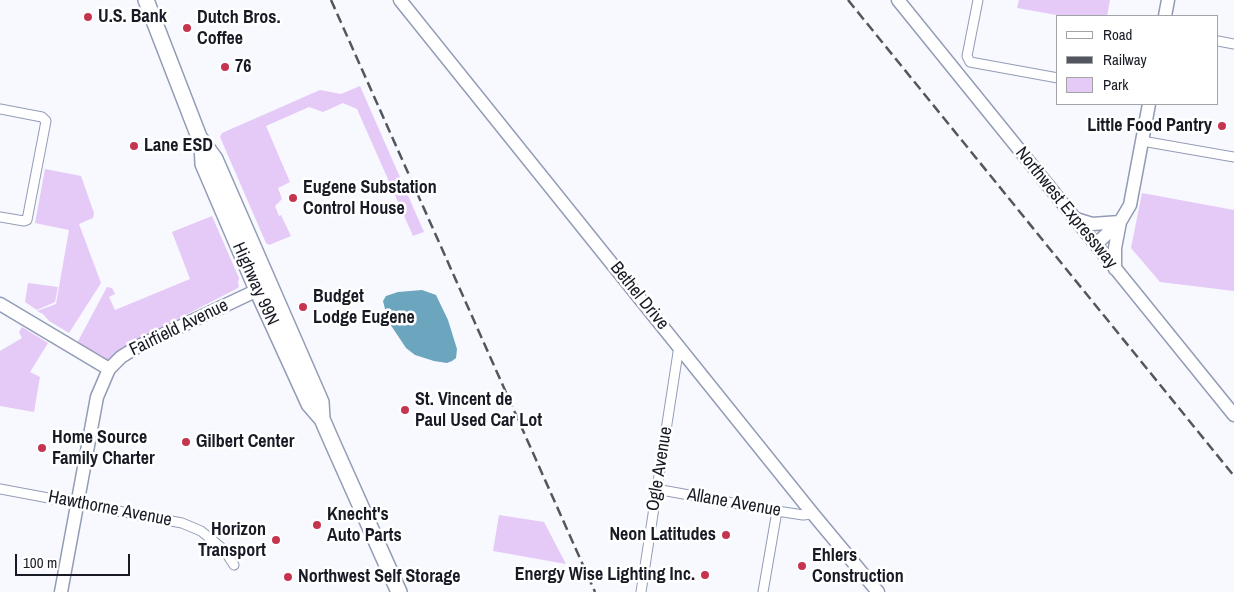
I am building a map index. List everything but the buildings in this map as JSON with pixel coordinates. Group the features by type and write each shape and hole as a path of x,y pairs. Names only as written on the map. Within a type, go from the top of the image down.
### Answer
{"main road":[{"name":"Highway 99N","path":"146,0 202,143 215,160 309,404 322,419 399,592"}],"street":[{"name":"Bethel Drive","path":"400,0 813,514 878,592"},
{"name":"Northwest Expressway","path":"898,0 1234,415"},
{"path":"978,0 967,56 970,62 1056,78"},
{"path":"1165,15 1168,0"},
{"path":"1219,41 1234,44"},
{"path":"1096,244 1120,222 1130,206 1149,105"},
{"path":"0,109 42,118 46,121 27,220 24,222 0,217"},
{"path":"1142,141 1234,157"},
{"path":"1076,220 1092,224 1120,222"},
{"path":"1116,269 1115,248 1120,222"},
{"name":"Fairfield Avenue","path":"61,592 97,397 109,369 121,357 137,347 263,288"},
{"path":"0,304 109,369"},
{"name":"Ogle Avenue","path":"642,592 679,346"},
{"name":"Hawthorne Avenue","path":"0,489 192,526 212,538 225,551 234,565"},
{"name":"Allane Avenue","path":"656,490 803,515 813,514"},
{"path":"763,592 777,511"}],"green space":[{"path":"1019,0 1110,0 1107,15 1056,15 1017,8"},
{"path":"360,86 424,232 413,236 357,109 343,103 323,112 309,107 266,126 290,182 278,188 282,199 275,206 291,236 269,245 266,243 220,137 222,133 320,90 341,94"},
{"path":"45,169 81,176 94,213 93,218 79,224 101,283 69,333 37,311 56,304 69,230 35,223"},
{"path":"1142,193 1234,210 1234,291 1160,282 1131,248"},
{"path":"212,216 239,278 238,288 133,342 109,361 77,343 107,287 112,288 115,294 109,297 115,310 190,279 172,232"},
{"path":"28,283 58,287 55,302 37,310 25,302"},
{"path":"22,327 48,343 30,372 40,377 34,412 0,406 0,351 22,338 19,332"},
{"path":"499,515 544,522 566,564 493,551"}],"water":[{"path":"422,290 436,295 448,320 457,349 456,358 447,363 415,355 406,348 388,321 383,301 386,296 398,292"}],"railway":[{"path":"331,0 595,592"},
{"path":"848,0 1234,476"}],"place":[{"name":"U.S. Bank","path":"88,17"},
{"name":"Dutch Bros. Coffee","path":"187,28"},
{"name":"76","path":"225,67"},
{"name":"Little Food Pantry","path":"1222,126"},
{"name":"Lane ESD","path":"134,146"},
{"name":"Eugene Substation Control House","path":"293,198"},
{"name":"Budget Lodge Eugene","path":"303,307"},
{"name":"St. Vincent de Paul Used Car Lot","path":"405,410"},
{"name":"Gilbert Center","path":"186,442"},
{"name":"Home Source Family Charter","path":"42,448"},
{"name":"Knecht's Auto Parts","path":"317,525"},
{"name":"Neon Latitudes","path":"726,535"},
{"name":"Horizon Transport","path":"276,540"},
{"name":"Ehlers Construction","path":"802,566"},
{"name":"Energy Wise Lighting Inc.","path":"705,575"},
{"name":"Northwest Self Storage","path":"288,577"}]}
